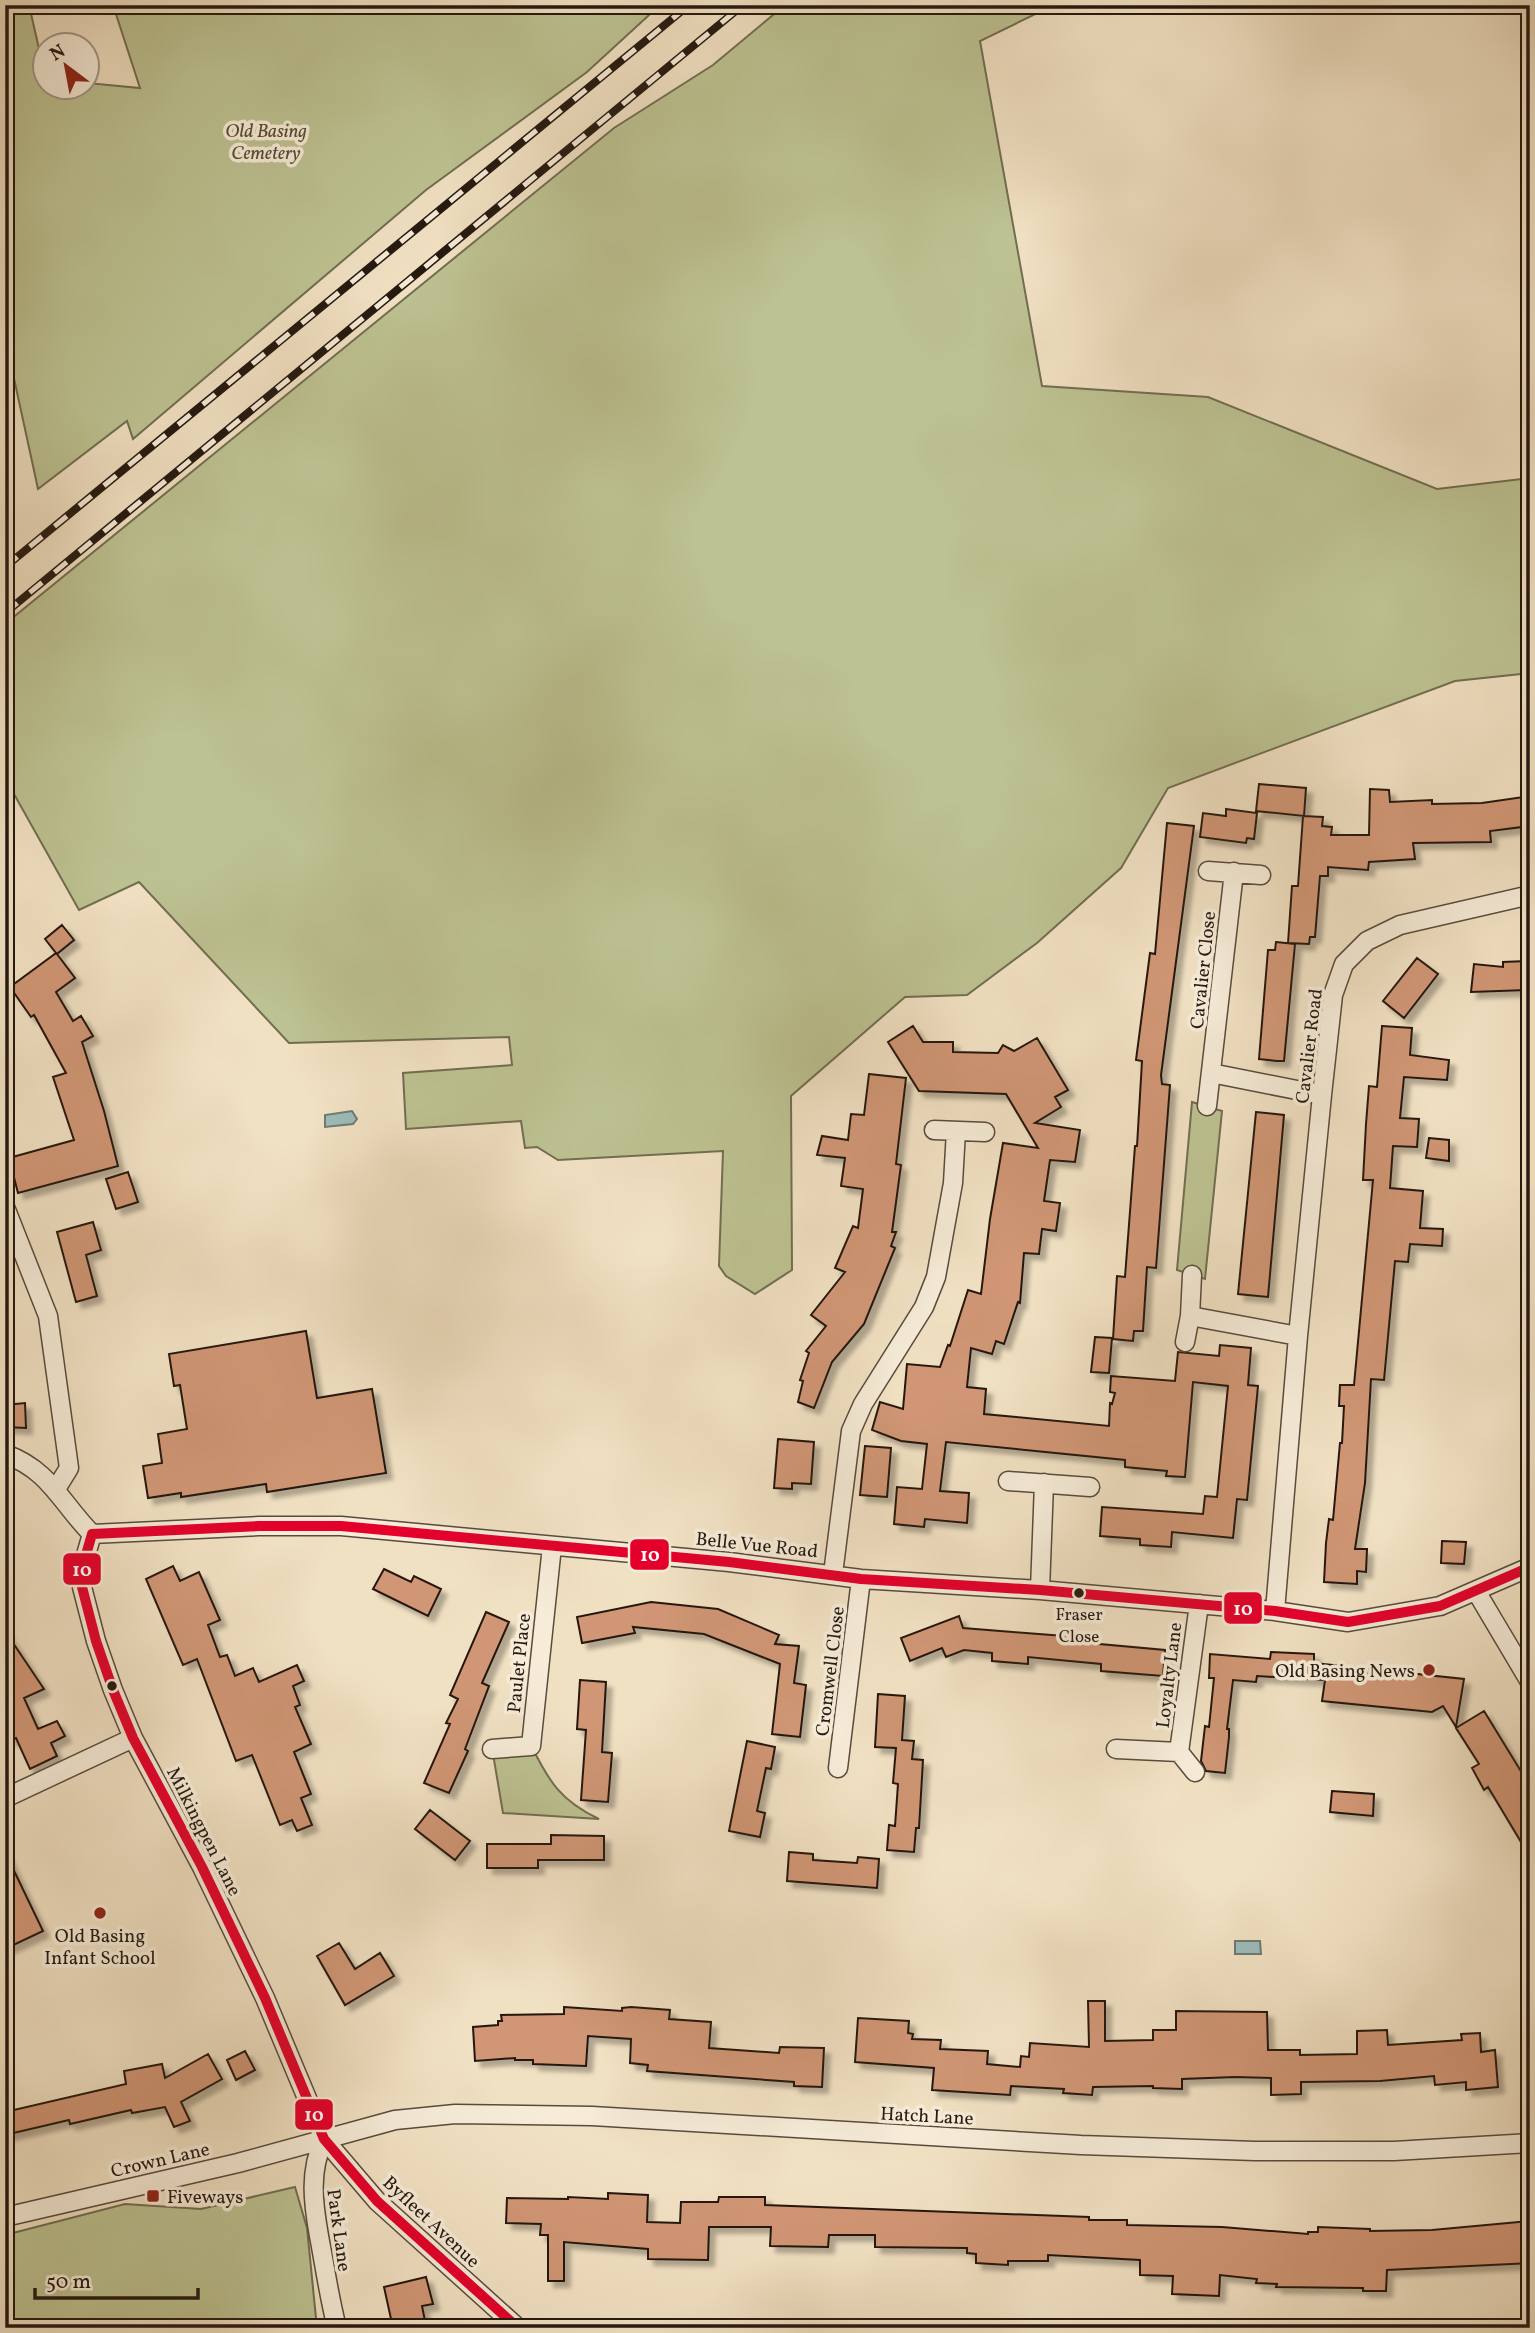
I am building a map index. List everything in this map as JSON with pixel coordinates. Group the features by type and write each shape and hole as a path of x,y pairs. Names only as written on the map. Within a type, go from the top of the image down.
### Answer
{"street":[{"path":"1208,871 1261,875"},
{"name":"Cavalier Close","path":"1207,1106 1234,872"},
{"name":"Cavalier Road","path":"1275,1611 1322,1095 1333,995 1344,964 1367,941 1399,925 1530,895"},
{"path":"1211,1073 1322,1095"},
{"path":"934,1130 985,1132"},
{"path":"833,1574 851,1431 863,1404 924,1307 936,1277 953,1182 956,1130"},
{"path":"5,1208 48,1316 69,1468 57,1489"},
{"path":"1185,1342 1190,1316 1192,1275"},
{"path":"1190,1316 1298,1336"},
{"path":"5,1454 25,1461 57,1489 75,1517 92,1534"},
{"path":"1007,1481 1090,1487"},
{"path":"1040,1590 1044,1483"},
{"name":"Belle Vue Road","path":"92,1534 259,1526 341,1526 729,1562 861,1578 1040,1590 1275,1611 1348,1622 1440,1606 1530,1567"},
{"name":"Milkingpen Lane","path":"92,1534 81,1572 82,1587 96,1641 133,1738 202,1867 265,1998 324,2138"},
{"name":"Paulet Place","path":"492,1749 531,1746 552,1546"},
{"name":"Cromwell Close","path":"838,1768 861,1578"},
{"path":"1476,1591 1530,1682"},
{"name":"Loyalty Lane","path":"1195,1772 1179,1752 1199,1604"},
{"path":"5,1798 133,1738"},
{"name":"Loyalty Lane","path":"1116,1749 1179,1752"},
{"name":"Hatch Lane","path":"324,2138 395,2120 455,2114 513,2114 592,2116 1081,2145 1242,2150 1394,2151 1530,2143"},
{"name":"Crown Lane","path":"5,2217 238,2163 324,2138"},
{"name":"Park Lane","path":"324,2138 316,2158 312,2187 326,2283 337,2328"},
{"name":"Byfleet Avenue","path":"324,2138 377,2201 518,2328"}],"green space":[{"name":"Old Basing Cemetery","path":"5,5 29,5 35,32 32,32 32,102 102,102 102,84 140,88 114,8 77,5 660,5 587,72 426,190 133,439 127,421 38,489 10,360 5,360"},
{"path":"785,5 1054,5 980,41 1042,386 1208,397 1437,489 1530,478 1530,673 1455,681 1168,788 1121,868 1037,943 967,995 905,997 791,1096 792,1270 755,1294 726,1276 719,1266 723,1151 558,1160 537,1147 525,1148 521,1121 406,1129 403,1073 512,1065 509,1037 289,1043 139,882 79,910 5,778 5,624 614,128 713,65"},
{"path":"1192,1102 1222,1111 1205,1279 1177,1270"},
{"path":"531,1745 550,1780 558,1789 575,1805 599,1819 503,1813 492,1748"},
{"path":"295,2187 307,2228 317,2328 5,2328 5,2235 125,2204 201,2209"}],"water":[{"path":"352,1111 357,1119 353,1124 325,1127 325,1115"},
{"path":"1235,1941 1260,1941 1261,1954 1235,1954"}],"building":[{"path":"1259,784 1306,788 1304,816 1256,811"},
{"path":"1370,789 1389,790 1390,802 1432,800 1432,804 1482,803 1530,796 1530,826 1490,831 1491,842 1413,843 1415,859 1369,862 1368,870 1328,867 1328,876 1320,876 1315,937 1310,937 1309,944 1288,943 1292,886 1298,886 1303,816 1323,817 1322,826 1332,827 1331,835 1369,835"},
{"path":"1226,809 1257,813 1254,839 1247,838 1246,843 1200,837 1203,813 1226,816"},
{"path":"1167,823 1194,826 1161,1075 1162,1084 1170,1085 1156,1268 1147,1267 1143,1331 1134,1331 1133,1341 1113,1339 1117,1276 1125,1277 1142,1061 1136,1060 1150,953 1155,954"},
{"path":"62,925 74,940 57,954 75,978 56,992 73,1021 81,1016 93,1036 82,1042 118,1166 18,1193 9,1158 74,1140 53,1077 66,1073 34,1015 31,1017 10,987 56,953 45,939"},
{"path":"1276,942 1295,944 1284,1061 1259,1059 1268,950 1275,950"},
{"path":"1417,958 1438,974 1404,1018 1383,1001"},
{"path":"1530,961 1530,990 1471,992 1474,964 1503,967 1503,962"},
{"path":"913,1026 923,1042 953,1042 953,1052 998,1053 1003,1045 1014,1051 1037,1038 1068,1090 1055,1097 1061,1107 1035,1123 1080,1130 1075,1162 1050,1160 1044,1201 1060,1203 1056,1231 1042,1229 1039,1254 1024,1253 1020,1303 1018,1302 1004,1344 996,1341 992,1354 971,1348 967,1387 986,1389 984,1414 1109,1426 1110,1403 1112,1404 1115,1393 1110,1392 1111,1376 1175,1381 1178,1352 1219,1356 1220,1345 1251,1348 1248,1385 1258,1386 1247,1500 1237,1499 1233,1538 1172,1532 1171,1547 1140,1545 1140,1539 1100,1536 1102,1507 1203,1514 1205,1496 1217,1497 1228,1386 1193,1382 1185,1477 1166,1476 1167,1471 1125,1467 1125,1460 946,1442 940,1491 969,1493 967,1523 925,1519 924,1527 894,1524 897,1487 922,1489 927,1444 901,1441 872,1430 880,1402 903,1409 907,1364 940,1367 948,1345 950,1346 968,1290 981,1294 1003,1143 1038,1148 1006,1094 919,1091 888,1042"},
{"path":"1382,1026 1412,1028 1410,1055 1449,1060 1447,1080 1404,1077 1400,1118 1419,1119 1417,1147 1393,1146 1390,1188 1423,1191 1420,1228 1443,1229 1442,1246 1410,1244 1408,1262 1395,1261 1384,1380 1371,1379 1365,1483 1355,1549 1367,1549 1366,1572 1357,1571 1357,1584 1324,1582 1329,1519 1333,1520 1342,1443 1344,1406 1339,1406 1340,1385 1354,1385 1373,1180 1363,1180 1366,1124 1369,1086 1377,1087"},
{"path":"869,1074 906,1078 896,1164 901,1165 892,1232 896,1232 891,1246 895,1248 864,1324 832,1362 814,1408 798,1402 803,1381 800,1380 809,1353 806,1351 826,1326 811,1315 845,1272 835,1268 853,1226 858,1228 863,1189 841,1186 845,1158 817,1155 822,1136 848,1140 851,1114 864,1115"},
{"path":"1256,1112 1284,1115 1268,1297 1238,1294"},
{"path":"1429,1138 1449,1140 1449,1161 1426,1158"},
{"path":"128,1172 138,1202 116,1209 106,1179"},
{"path":"93,1222 101,1250 86,1255 97,1296 76,1302 57,1232"},
{"path":"306,1331 317,1398 372,1389 386,1473 267,1492 266,1484 181,1497 181,1493 148,1498 143,1466 162,1463 158,1434 187,1429 180,1385 174,1386 169,1354"},
{"path":"1095,1337 1112,1338 1109,1373 1091,1372"},
{"path":"25,1403 26,1428 5,1427 5,1405"},
{"path":"778,1439 814,1442 811,1484 792,1483 792,1489 774,1488"},
{"path":"865,1446 891,1448 887,1497 860,1495"},
{"path":"1442,1541 1466,1542 1464,1564 1441,1563"},
{"path":"173,1566 180,1581 199,1572 220,1620 208,1625 220,1657 227,1655 235,1676 253,1668 259,1682 297,1665 304,1681 293,1686 300,1705 295,1707 311,1744 294,1752 311,1794 301,1798 312,1825 297,1831 292,1820 280,1825 252,1755 236,1761 197,1659 183,1665 146,1579"},
{"path":"384,1569 411,1582 414,1576 441,1589 428,1616 373,1589"},
{"path":"651,1602 718,1609 779,1635 775,1644 799,1646 794,1683 806,1685 800,1737 772,1734 780,1664 704,1634 633,1627 635,1633 582,1643 577,1617"},
{"path":"486,1612 509,1622 482,1683 489,1686 465,1749 468,1751 449,1793 424,1783 450,1724 446,1723 458,1699 450,1695"},
{"path":"959,1616 963,1628 1090,1638 1089,1643 1165,1650 1163,1676 1101,1671 1101,1664 1028,1657 1028,1664 992,1661 992,1653 964,1650 946,1657 942,1648 910,1661 901,1638"},
{"path":"5,1631 44,1689 24,1698 38,1729 57,1721 65,1736 51,1743 57,1756 30,1769 16,1738 11,1740 5,1727"},
{"path":"1271,1652 1314,1654 1314,1663 1464,1679 1456,1727 1443,1706 1432,1712 1322,1701 1325,1680 1257,1676 1256,1682 1233,1680 1225,1773 1206,1771 1201,1761 1205,1726 1209,1727 1214,1678 1209,1678 1210,1654 1270,1659"},
{"path":"580,1680 606,1682 602,1752 612,1753 608,1802 581,1800 586,1730 577,1729"},
{"path":"878,1694 905,1696 902,1740 914,1741 912,1759 923,1760 919,1828 916,1828 914,1852 887,1850 889,1825 895,1826 898,1784 893,1783 896,1748 875,1747"},
{"path":"1484,1711 1530,1786 1530,1857 1488,1787 1484,1790 1472,1768 1479,1764 1456,1728"},
{"path":"747,1741 775,1747 771,1769 766,1768 757,1811 765,1813 760,1837 729,1831"},
{"path":"1332,1791 1374,1794 1373,1816 1330,1812"},
{"path":"430,1810 470,1841 455,1860 415,1829"},
{"path":"551,1835 604,1836 604,1860 538,1860 538,1868 487,1868 487,1844 551,1844"},
{"path":"5,1852 43,1931 5,1949"},
{"path":"789,1852 813,1854 813,1860 857,1863 858,1857 879,1859 877,1888 787,1881"},
{"path":"339,1943 355,1969 380,1953 394,1976 345,2005 317,1956"},
{"path":"1088,2001 1105,2001 1105,2041 1153,2040 1153,2030 1176,2030 1176,2011 1267,2012 1268,2050 1300,2050 1300,2055 1357,2054 1357,2031 1387,2030 1388,2045 1462,2040 1461,2034 1480,2033 1481,2052 1495,2050 1498,2087 1466,2090 1466,2082 1435,2085 1434,2076 1380,2081 1301,2082 1301,2094 1271,2095 1271,2078 1235,2077 1182,2079 1182,2089 1153,2086 1093,2087 1092,2095 1063,2093 1064,2089 1011,2086 1010,2095 932,2090 934,2068 855,2062 858,2018 909,2021 908,2033 913,2034 912,2039 941,2040 940,2049 988,2051 987,2064 1020,2067 1021,2056 1029,2057 1030,2043 1089,2047"},
{"path":"564,2007 622,2011 622,2008 631,2007 670,2010 669,2019 711,2022 709,2048 779,2053 780,2047 824,2048 822,2087 794,2086 794,2082 647,2071 648,2065 630,2063 631,2039 588,2036 586,2066 533,2064 533,2060 515,2058 475,2061 473,2027 498,2025 498,2021 502,2021 501,2015 564,2014"},
{"path":"245,2051 255,2070 236,2080 227,2060"},
{"path":"208,2054 222,2079 181,2102 190,2121 174,2127 165,2107 132,2113 131,2110 70,2124 69,2120 5,2135 5,2112 126,2084 124,2071 162,2064 165,2078"},
{"path":"608,2193 648,2195 647,2222 680,2223 681,2202 718,2202 719,2197 765,2197 765,2205 1089,2217 1089,2220 1127,2220 1127,2225 1222,2227 1308,2234 1318,2232 1318,2227 1370,2231 1432,2230 1530,2221 1530,2263 1387,2270 1386,2291 1363,2291 1363,2288 1276,2287 1277,2284 1256,2283 1257,2279 1220,2275 1219,2296 1172,2294 1173,2276 1140,2275 1140,2260 1048,2255 1048,2261 1008,2261 1008,2265 976,2263 976,2254 967,2253 967,2248 875,2247 875,2235 829,2235 828,2247 770,2246 771,2227 709,2227 708,2260 648,2259 648,2249 564,2242 564,2281 548,2281 548,2235 540,2235 541,2224 506,2223 507,2198 608,2199"},
{"path":"426,2277 433,2304 422,2306 425,2321 393,2328 384,2287"}],"railway":[{"path":"5,567 689,5"},
{"path":"5,613 743,5"}],"transit line":[{"name":"10","path":"518,2328 377,2201 324,2139 265,1998 202,1867 133,1738 113,1690 96,1641 82,1587 81,1572 92,1534 259,1526 341,1526 729,1562 861,1579 1040,1590 1275,1611 1348,1622 1440,1606 1530,1567"}],"place":[{"name":"Fraser Close","path":"1079,1593"},
{"name":"Old Basing News","path":"1429,1670"},
{"name":"Old Basing Infant School","path":"100,1913"},
{"name":"Fiveways","path":"153,2196"}]}
